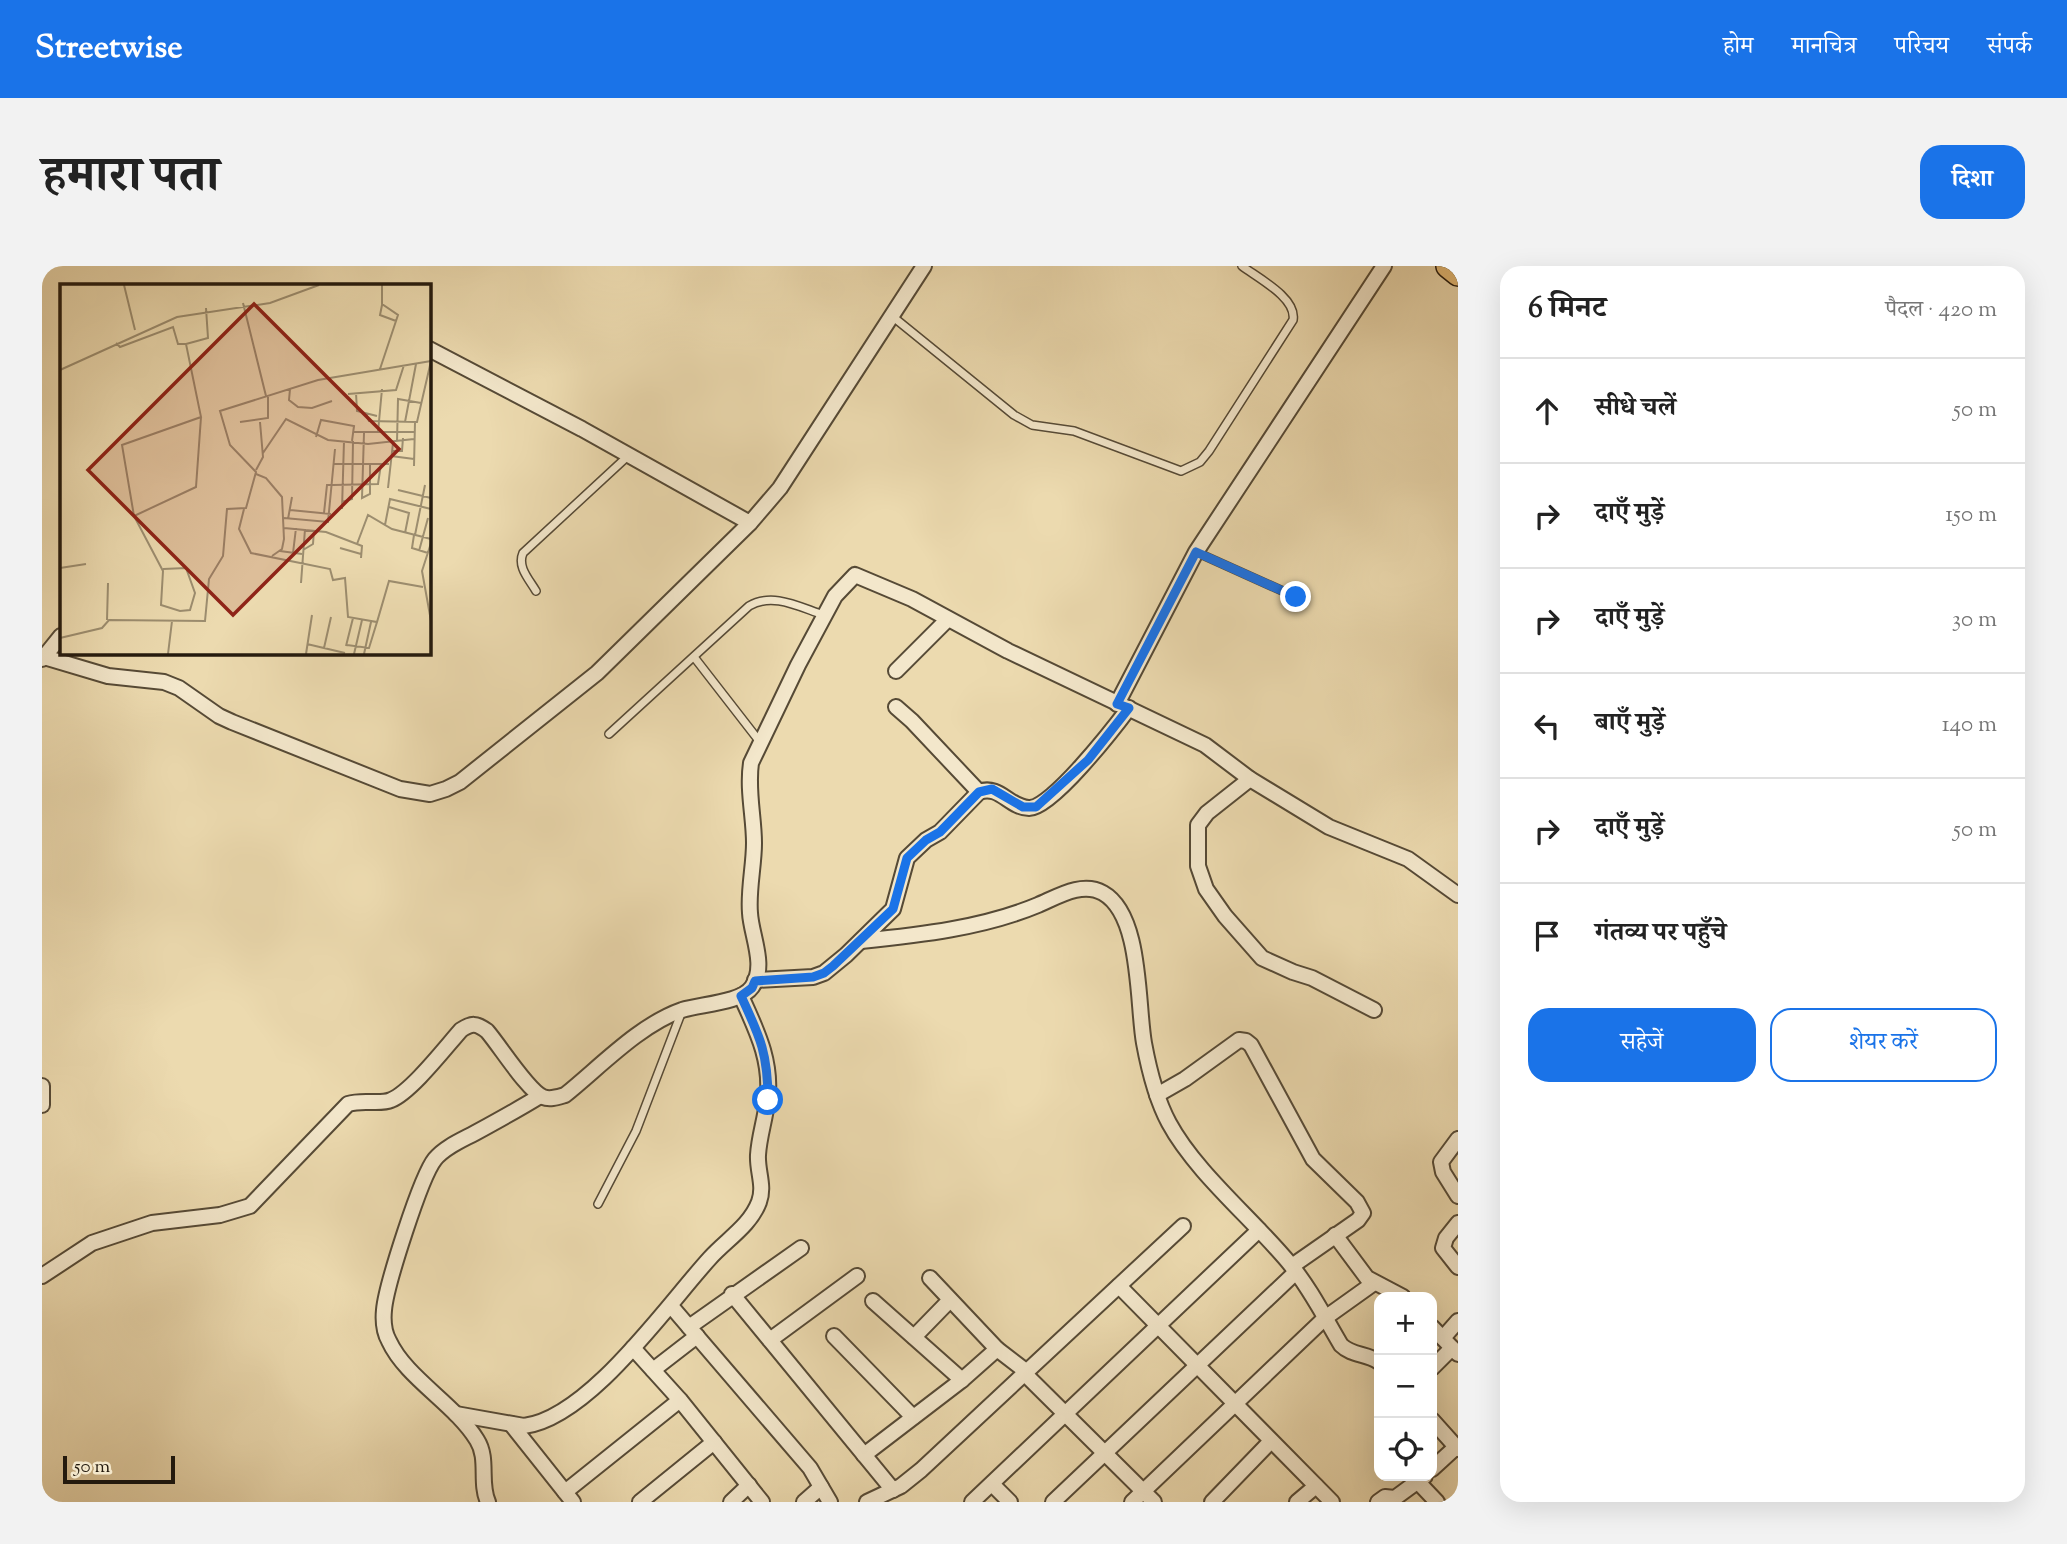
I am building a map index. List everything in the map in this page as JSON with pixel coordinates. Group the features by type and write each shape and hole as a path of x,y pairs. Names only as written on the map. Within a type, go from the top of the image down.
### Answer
{"main road":[{"path":"1448,266 1458,274"}],"street":[{"path":"60,637 43,658 108,676 164,682 179,688 232,722 400,789 430,794 446,789 460,782 597,673 750,523 780,488 924,266"},
{"path":"755,981 813,977 824,973 893,909 907,858 926,840 940,832 979,792 992,789 1023,807 1036,807 1088,760 1123,706 1196,552 1384,266"},
{"path":"430,350 629,454 750,523"},
{"path":"42,1276 92,1242 152,1223 220,1214 250,1206 348,1104 357,1101 386,1102 400,1095 461,1030 470,1024 478,1024 487,1031 540,1096 555,1098 565,1095 615,1052 662,1020 682,1010 741,996 752,988 759,962 750,913 754,844 749,777 751,763 835,596 855,575 912,599 1008,651 1205,745 1250,779 1329,827 1408,859 1458,895"},
{"path":"896,671 948,619"},
{"path":"896,707 979,792"},
{"path":"1250,779 1207,813 1198,825 1198,866 1206,889 1225,916 1262,958 1312,978 1374,1010"},
{"path":"861,941 930,934 963,927 1021,911 1070,892 1087,889 1103,894 1117,907 1130,933 1136,962 1144,1042 1157,1095 1170,1125 1195,1160 1294,1269 1345,1349 1374,1358"},
{"path":"456,1414 524,1426 546,1421 585,1395 633,1348 709,1259 749,1218 761,1195 758,1153 768,1100 767,1060 741,996"},
{"path":"1053,1502 1197,1367 1294,1269 1363,1213 1357,1202 1313,1159 1251,1045 1245,1041 1239,1040 1185,1079 1157,1095"},
{"path":"42,1086 42,1105"},
{"path":"488,1502 483,1482 482,1451 470,1429 398,1356 389,1342 383,1312 387,1288 424,1180 434,1160 453,1145 540,1096"},
{"path":"1458,1139 1441,1162 1443,1172 1458,1196"},
{"path":"1458,1223 1446,1238 1443,1248 1458,1266"},
{"path":"867,1502 893,1490 922,1471 1183,1226"},
{"path":"972,1502 1259,1230"},
{"path":"1335,1235 1361,1272 1374,1283 1396,1292"},
{"path":"653,1370 733,1294 801,1248"},
{"path":"770,1340 857,1276"},
{"path":"930,1278 997,1349 1026,1373 1154,1502"},
{"path":"1132,1502 1325,1318 1374,1283"},
{"path":"1119,1286 1332,1502"},
{"path":"733,1294 893,1490"},
{"path":"914,1338 950,1300"},
{"path":"873,1301 962,1380"},
{"path":"671,1306 810,1468 830,1502"},
{"path":"1437,1362 1451,1347 1458,1321"},
{"path":"1437,1332 1451,1347"},
{"path":"834,1336 913,1417"},
{"path":"633,1348 680,1400 762,1502"},
{"path":"864,1455 962,1380 997,1349"},
{"path":"511,1424 569,1497 680,1400"},
{"path":"1437,1426 1457,1448 1437,1465"},
{"path":"1212,1502 1271,1441"},
{"path":"640,1502 714,1442"},
{"path":"1378,1502 1385,1497 1397,1500 1419,1481"},
{"path":"1422,1481 1437,1502"},
{"path":"992,1484 1010,1502"},
{"path":"731,1502 748,1485"},
{"path":"1297,1502 1316,1486"},
{"path":"804,1502 821,1487"}],"lane":[{"path":"892,316 1014,415 1032,425 1074,431 1181,471 1200,462 1209,452 1293,320 1295,311 1289,301 1242,266"},
{"path":"536,592 520,562 523,553 629,454"},
{"path":"1196,552 1296,597"},
{"path":"609,734 748,606 773,598 825,615"},
{"path":"694,657 760,742"},
{"path":"598,1204 635,1130 682,1010"}],"route":[{"path":"768,1100 767,1060 741,996 752,988 755,981 813,977 824,973 846,955 893,909 907,858 926,840 940,832 979,792 992,789 1030,809 1042,803 1088,760 1129,708 1117,704 1196,552 1296,597"}]}
